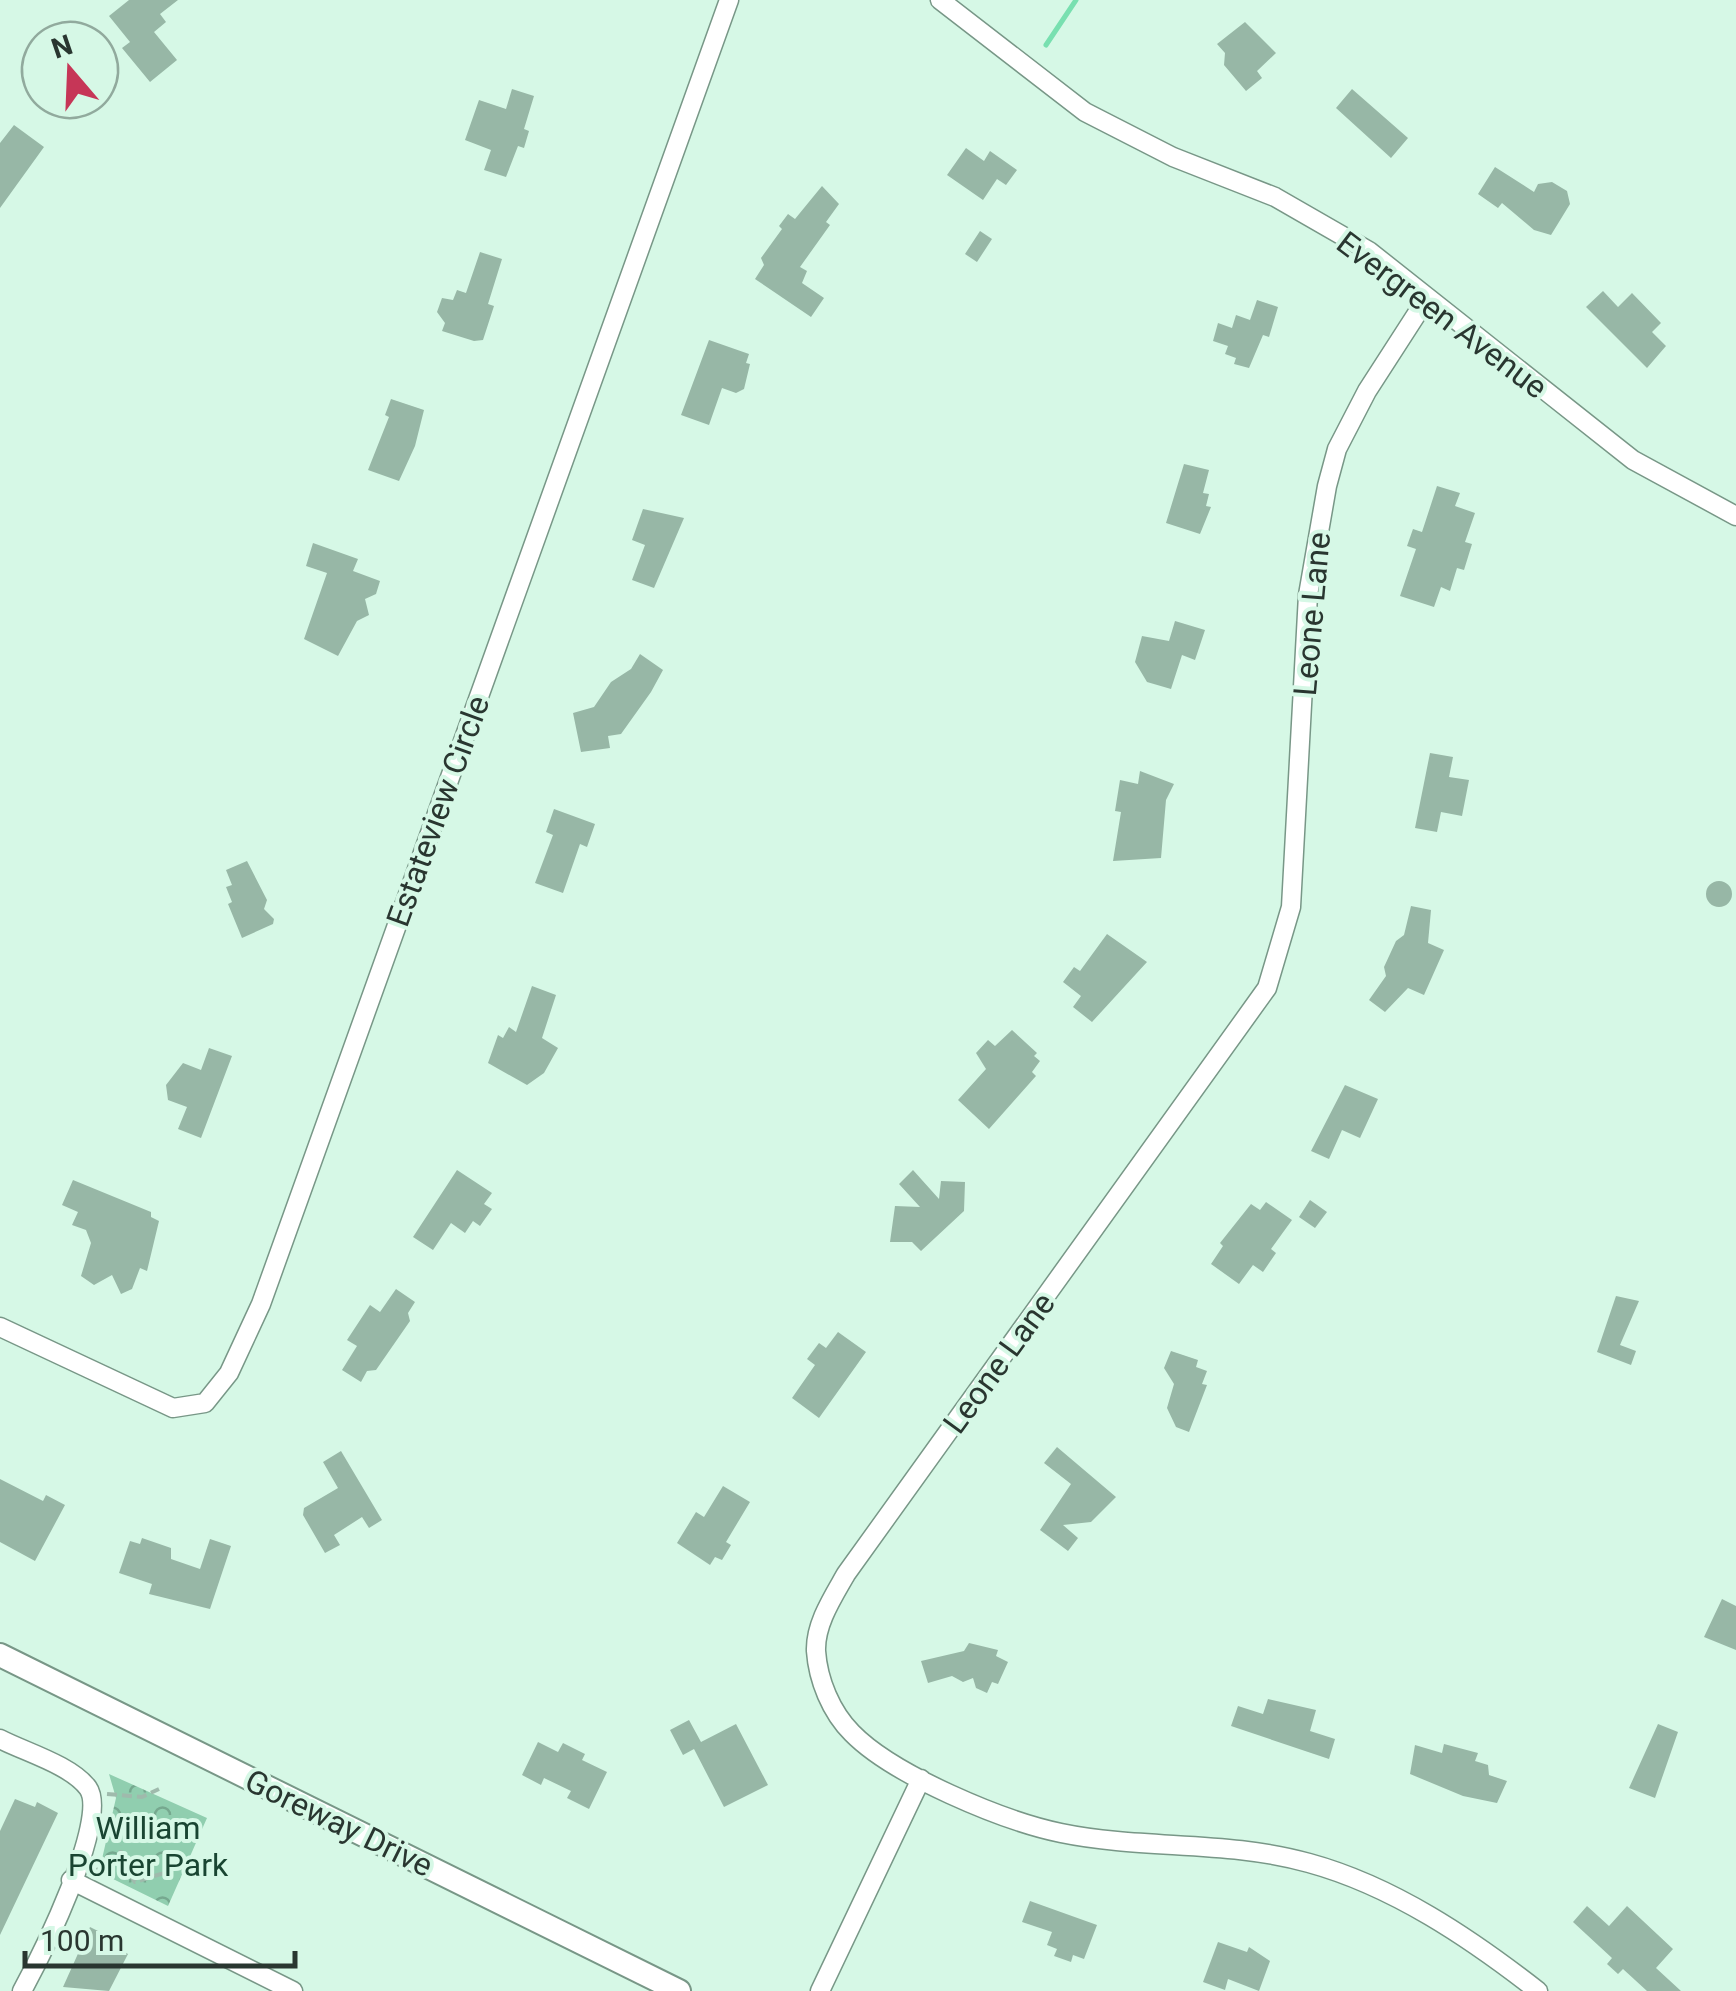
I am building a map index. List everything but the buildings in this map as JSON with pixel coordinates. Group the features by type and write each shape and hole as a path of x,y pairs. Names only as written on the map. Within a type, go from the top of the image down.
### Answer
{"street":[{"name":"Estateview Circle","path":"0,1327 173,1408 206,1403 230,1373 258,1312 728,0"},
{"name":"Evergreen Avenue","path":"940,0 1085,112 1173,156 1275,197 1369,251 1633,460 1736,516"},
{"name":"Leone Lane","path":"1427,298 1366,391 1337,449 1326,486 1308,595 1291,906 1267,988 846,1574 826,1609 816,1649 826,1697 852,1734 921,1779 1004,1817 1061,1833 1138,1844 1206,1845 1309,1862 1377,1888 1477,1944 1538,1991"},
{"name":"Goreway Drive","path":"0,1656 678,1991"},
{"path":"0,1739 76,1777 88,1789 92,1821 71,1880 22,1991"},
{"path":"820,1991 921,1779"},
{"path":"71,1880 285,1989"}],"path":[{"path":"107,1794 142,1797 159,1788"},
{"path":"121,1845 120,1860 136,1882 151,1881 164,1873"},
{"path":"94,1871 120,1860"}],"green space":[{"name":"William Porter Park","path":"109,1774 207,1818 168,1906 109,1877 102,1859 116,1798"}],"waterway":[{"path":"1046,45 1076,0"}]}
